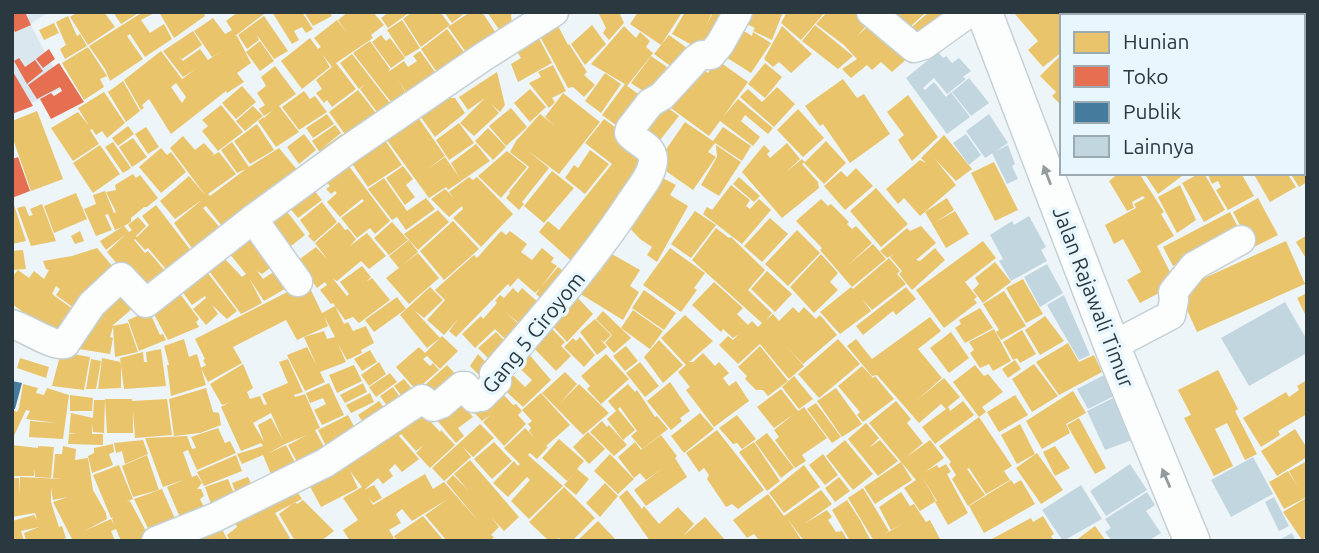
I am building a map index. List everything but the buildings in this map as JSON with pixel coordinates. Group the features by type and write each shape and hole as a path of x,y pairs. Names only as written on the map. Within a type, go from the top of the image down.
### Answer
{"main road":[{"name":"Jalan Rajawali Timur","path":"984,12 1112,346 1192,541"}],"street":[{"path":"12,324 26,328 56,344 65,344 92,304 121,277 146,303 253,219 350,148 554,12"},
{"name":"Gang 5 Ciroyom","path":"156,541 216,517 325,463 422,399 433,407 441,404 462,386 465,386 474,398 481,397 497,381 494,374 600,249 650,174 653,158 648,147 632,137 630,129 650,103 662,96 696,59 702,55 711,55 738,12"},
{"path":"871,12 914,48 924,45 970,12"},
{"path":"253,219 298,282"},
{"path":"1112,346 1171,315 1173,292 1194,266 1241,240"}],"shaded area":[{"path":"12,12 49,12 30,24 64,87 12,113"}]}
